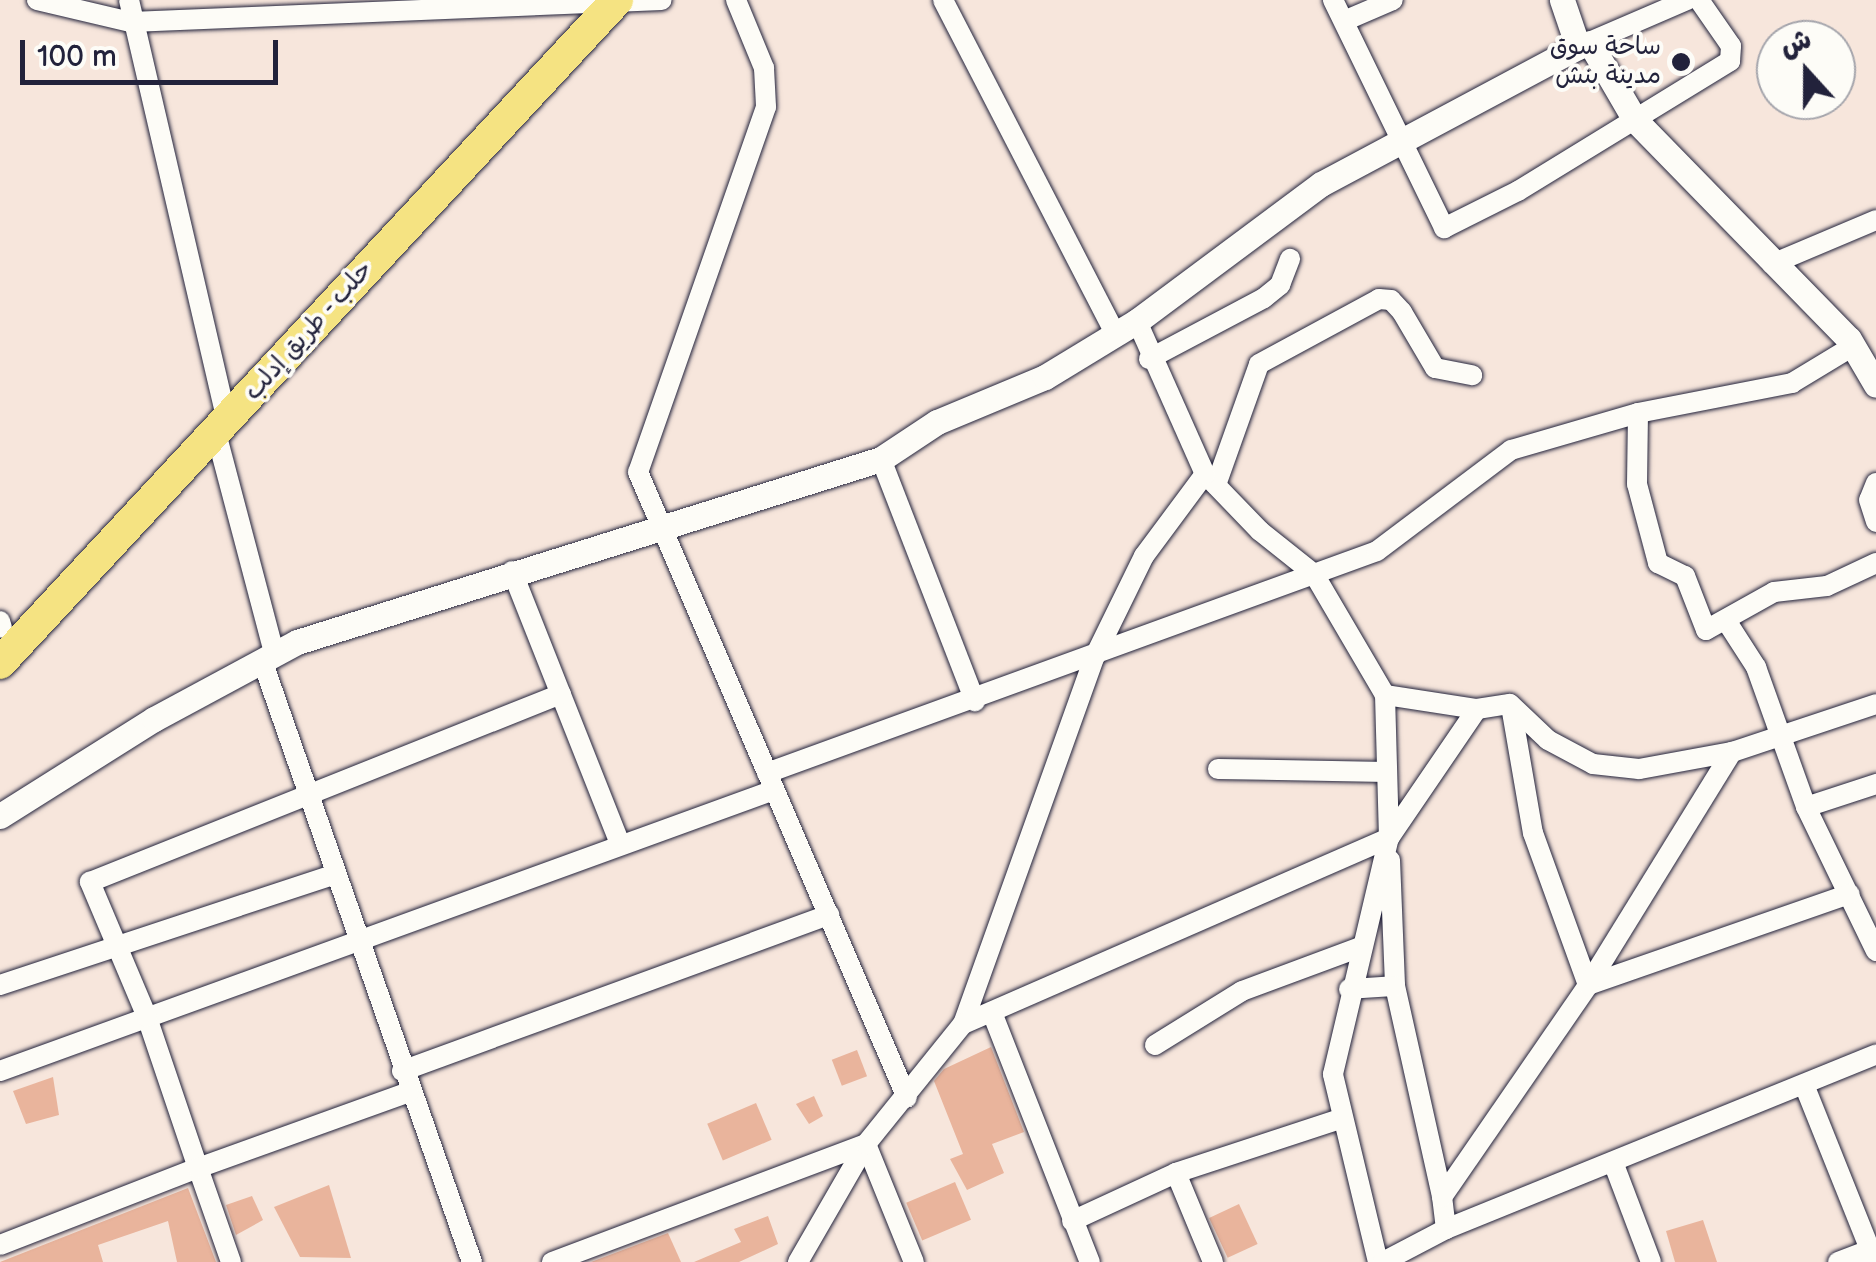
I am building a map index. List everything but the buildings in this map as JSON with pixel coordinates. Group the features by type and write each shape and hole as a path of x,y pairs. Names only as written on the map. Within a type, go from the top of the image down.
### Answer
{"main road":[{"name":"حلب - طريق إدلب","path":"0,662 602,3"},
{"name":"حلب - طريق إدلب","path":"1,626 221,416"}],"street":[{"path":"37,0 131,22 458,5 662,0"},
{"path":"129,0 221,416 268,657 356,940 472,1262"},
{"path":"736,0 764,68 766,107 638,472 658,528 907,1098"},
{"path":"943,0 1126,328 1149,360 1210,479 1314,574 1385,695 1395,986 1446,1229"},
{"path":"1333,0 1444,228 1635,120 1730,60 1731,46 1700,0"},
{"path":"1344,21 1393,0"},
{"path":"1562,0 1584,45 1635,120 1853,346 1876,385"},
{"path":"0,816 268,657 512,571 882,459 937,422 1045,377 1126,328 1321,184 1584,45 1688,0"},
{"path":"1772,264 1876,220"},
{"path":"1149,360 1264,298 1280,285 1290,259"},
{"path":"798,1262 866,1144 964,1024 1094,658 1144,556 1210,479 1259,364 1380,299 1391,300 1402,312 1435,368 1472,375"},
{"path":"0,1071 620,844 975,700 1377,551 1511,450 1638,414 1792,382 1853,346"},
{"path":"1638,414 1637,484 1658,562 1684,576 1704,628 1727,622 1774,592 1828,586 1876,563"},
{"path":"882,459 975,700"},
{"path":"1876,483 1870,500 1876,522"},
{"path":"512,571 620,844"},
{"path":"1727,622 1756,667 1806,807 1876,951"},
{"path":"231,1262 147,1017 90,882 394,765 418,746 561,694"},
{"path":"1385,695 1477,709 1510,704"},
{"path":"1510,704 1548,740 1593,764 1640,769 1732,752 1782,732 1876,704"},
{"path":"1510,704 1532,833 1588,985"},
{"path":"1477,709 1389,838 1349,989 1333,1074 1340,1119 1380,1262 1446,1229 1876,1054"},
{"path":"1442,1196 1588,985 1732,752"},
{"path":"1218,769 1387,772"},
{"path":"1806,807 1876,784"},
{"path":"964,1024 993,1015 1389,838"},
{"path":"0,985 335,874"},
{"path":"1588,985 1850,894"},
{"path":"0,1245 828,915"},
{"path":"1156,1046 1242,992 1360,946"},
{"path":"1349,989 1395,986"},
{"path":"993,1015 1090,1262"},
{"path":"1805,1086 1872,1256 1838,1262"},
{"path":"1072,1221 1176,1174 1340,1119"},
{"path":"552,1262 866,1144"},
{"path":"866,1144 914,1262"},
{"path":"1613,1162 1651,1262"},
{"path":"1176,1174 1213,1262"}],"place":[{"name":"ساحة سوق مدينة بنش","path":"1681,62"}]}
